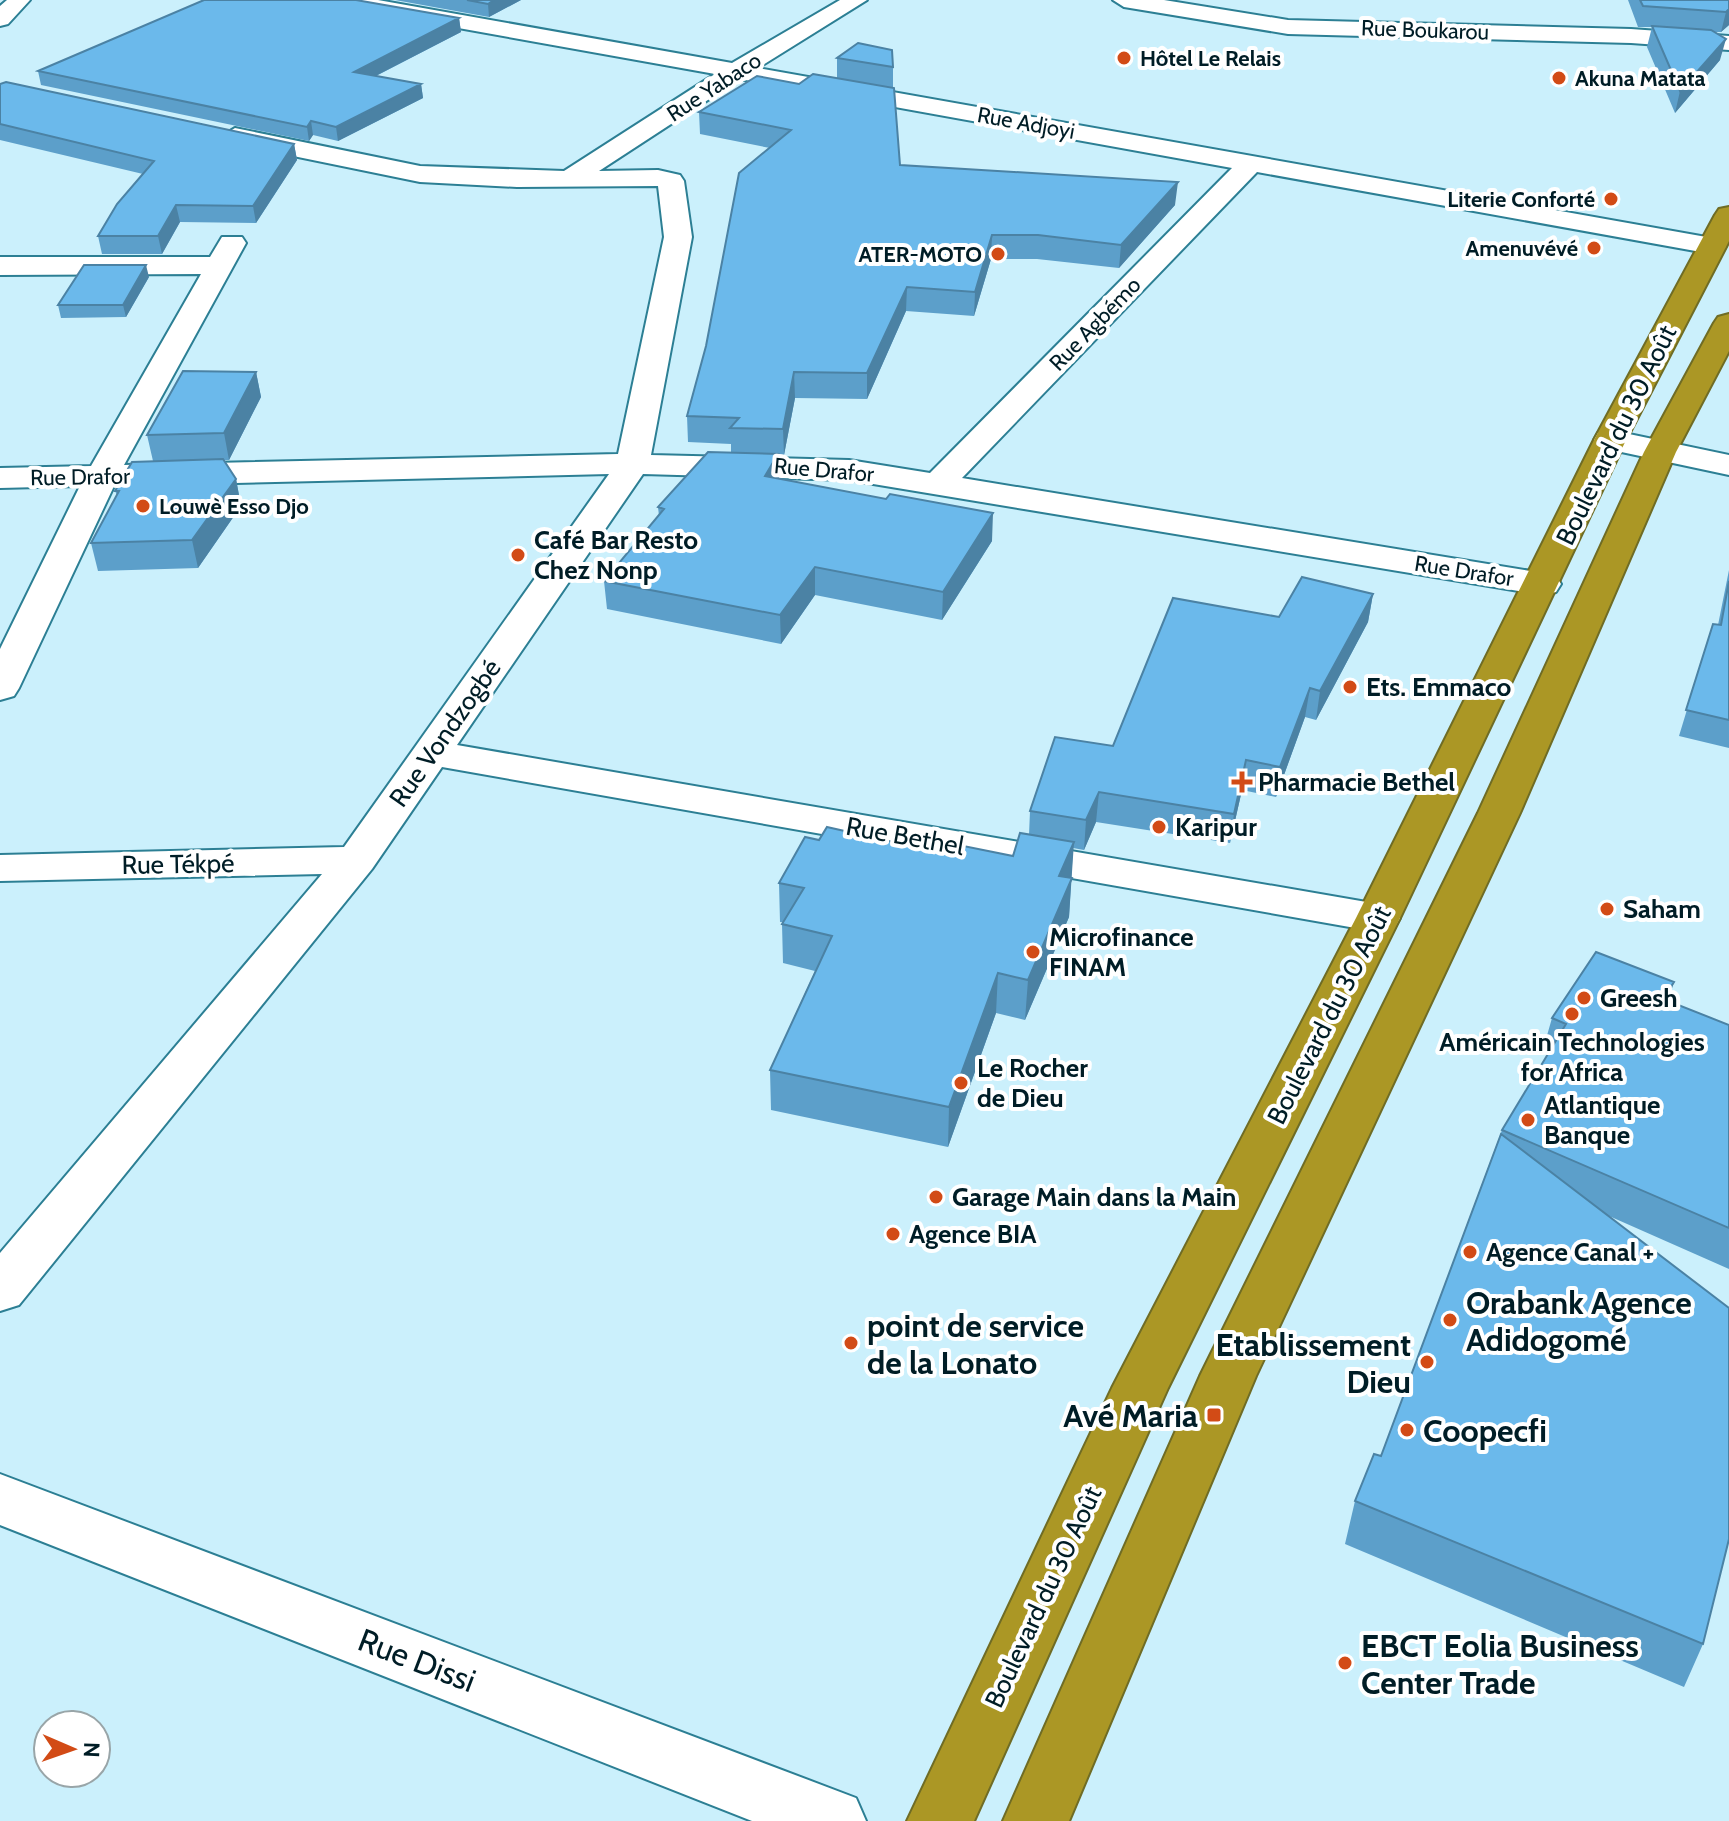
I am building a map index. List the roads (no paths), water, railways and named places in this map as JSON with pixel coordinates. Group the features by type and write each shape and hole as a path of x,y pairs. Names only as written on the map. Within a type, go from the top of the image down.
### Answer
{"highway":[{"name":"Boulevard du 30 Août","path":"940,1821 1140,1388 1378,918 1543,584 1610,440 1720,231"},
{"name":"Boulevard du 30 Août","path":"1036,1821 1228,1376 1499,813 1660,452 1729,323"}],"street":[{"path":"0,19 19,0"},
{"name":"Rue Adjoyi","path":"341,0 1251,163 1720,231"},
{"name":"Rue Yabaco","path":"573,176 736,71 856,0"},
{"name":"Rue Boukarou","path":"1124,0 1249,9 1288,27 1631,36 1729,43"},
{"path":"1616,12 1631,36"},
{"path":"216,132 401,172 517,179 573,176"},
{"name":"Rue Agbémo","path":"939,483 1251,163"},
{"name":"Rue Vondzogbé","path":"0,1290 357,860 633,464 678,237 671,181 573,176"},
{"path":"0,266 226,254 101,477 0,688"},
{"path":"1610,440 1729,465"},
{"name":"Rue Drafor","path":"0,478 633,464 834,469 939,483 1543,584"},
{"name":"Rue Bethel","path":"433,753 1378,918"},
{"name":"Rue Tékpé","path":"0,868 357,860"},
{"name":"Rue Dissi","path":"0,1499 833,1821"}],"place":[{"name":"Hôtel Le Relais","path":"1124,58"},
{"name":"Akuna Matata","path":"1559,78"},
{"name":"Literie Conforté","path":"1611,199"},
{"name":"Amenuvévé","path":"1594,248"},
{"name":"ATER-MOTO","path":"998,254"},
{"name":"Louwè Esso Djo","path":"143,506"},
{"name":"Café Bar Resto Chez Nonp","path":"518,555"},
{"name":"Ets. Emmaco","path":"1350,687"},
{"name":"Pharmacie Bethel","path":"1242,782"},
{"name":"Karipur","path":"1159,827"},
{"name":"Saham","path":"1607,909"},
{"name":"Microfinance FINAM","path":"1033,952"},
{"name":"Greesh","path":"1584,998"},
{"name":"Américain Technologies for Africa","path":"1572,1014"},
{"name":"Le Rocher de Dieu","path":"961,1083"},
{"name":"Atlantique Banque","path":"1528,1120"},
{"name":"Garage Main dans la Main","path":"936,1197"},
{"name":"Agence BIA","path":"893,1234"},
{"name":"Agence Canal +","path":"1470,1252"},
{"name":"Orabank Agence Adidogomé","path":"1450,1320"},
{"name":"point de service de la Lonato","path":"851,1343"},
{"name":"Etablissement Dieu","path":"1427,1362"},
{"name":"Avé Maria","path":"1214,1415"},
{"name":"Coopecfi","path":"1407,1430"},
{"name":"EBCT Eolia Business Center Trade","path":"1345,1663"}]}
